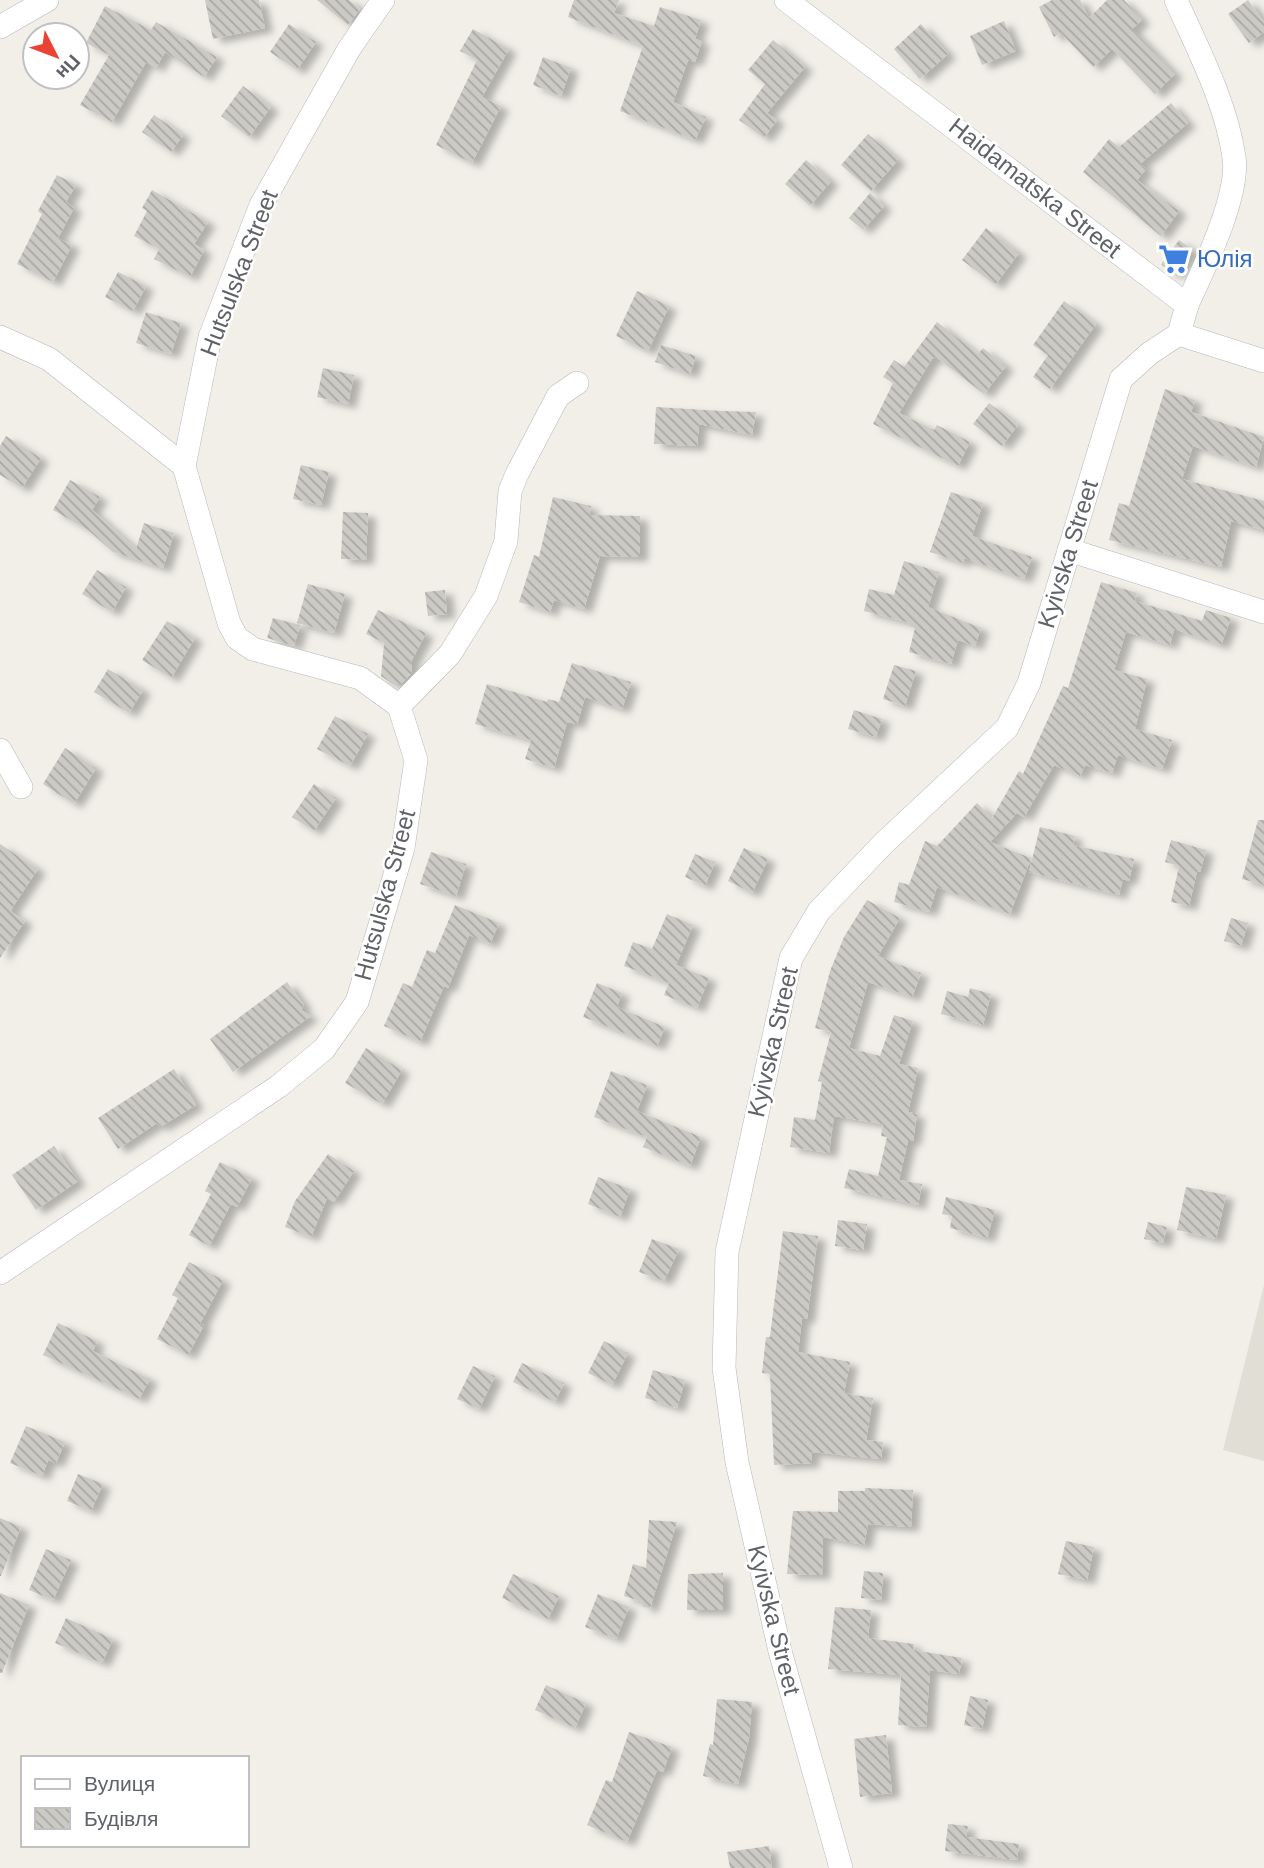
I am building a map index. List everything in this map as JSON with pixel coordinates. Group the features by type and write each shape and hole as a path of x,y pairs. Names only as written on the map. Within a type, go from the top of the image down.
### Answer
{"street":[{"path":"0,27 47,0"},
{"name":"Hutsulska Street","path":"0,1273 279,1086 324,1049 357,1002 403,848 416,760 399,705 360,678 253,649 237,638 229,623 184,466 210,337 261,205 349,49 383,0"},
{"name":"Haidamatska Street","path":"786,0 1187,305"},
{"path":"1176,0 1215,89 1235,159 1226,215 1187,305 1179,334 1264,361"},
{"name":"Kyivska Street","path":"841,1868 780,1651 737,1462 724,1368 727,1252 791,958 820,912 875,852 1007,728 1029,683 1121,379 1150,353 1179,334"},
{"path":"0,337 48,359 184,466"},
{"path":"399,705 450,654 486,596 506,541 510,491 517,474 558,396 577,383"},
{"path":"1069,550 1264,612"},
{"path":"0,750 22,787"}],"shaded area":[{"path":"1264,1285 1264,1461 1223,1450"}],"building":[{"path":"205,0 259,0 265,28 213,39"},
{"path":"317,0 349,0 360,9 348,25"},
{"path":"574,0 619,0 614,13 654,26 660,7 701,20 695,39 702,41 695,62 688,60 673,102 706,117 695,140 620,111 643,46 568,17"},
{"path":"1052,0 1080,0 1089,18 1107,0 1124,0 1142,20 1132,29 1175,74 1155,94 1112,49 1093,67 1061,33 1054,37 1039,7"},
{"path":"1248,0 1264,22 1264,32 1249,43 1228,14"},
{"path":"105,6 151,30 156,22 217,57 204,77 165,52 156,68 146,62 112,122 80,105 88,91 91,91 91,86 109,55 91,46 91,33"},
{"path":"1004,21 1016,51 982,65 970,36"},
{"path":"289,24 316,42 297,70 270,52"},
{"path":"921,24 948,54 920,79 894,49"},
{"path":"473,29 509,49 482,97 501,106 472,163 436,145 477,60 460,51"},
{"path":"773,40 805,67 767,113 777,120 764,138 739,120 765,84 748,70"},
{"path":"543,57 571,68 561,96 533,85"},
{"path":"243,86 271,107 249,137 221,116"},
{"path":"1171,103 1188,123 1140,164 1146,169 1137,180 1179,211 1161,236 1083,172 1109,139 1119,147"},
{"path":"154,115 183,135 171,152 142,132"},
{"path":"868,134 898,160 871,191 841,165"},
{"path":"806,160 831,181 810,206 785,184"},
{"path":"57,175 76,185 66,202 74,208 58,238 72,245 53,282 17,264 42,214 38,211"},
{"path":"152,190 208,222 194,244 204,250 190,277 154,259 159,249 134,236 147,211 142,208"},
{"path":"870,193 884,206 863,230 849,218"},
{"path":"986,228 1019,253 995,285 962,260"},
{"path":"1179,240 1193,250 1176,275 1161,265"},
{"path":"118,272 146,286 133,311 105,297"},
{"path":"637,291 669,306 648,351 616,336"},
{"path":"1064,301 1096,324 1050,389 1033,377 1048,355 1033,345"},
{"path":"146,312 181,323 171,354 136,343"},
{"path":"937,322 978,354 983,348 1006,366 984,394 936,357 932,359 899,413 934,430 937,425 970,442 958,466 873,424 893,383 883,377 894,360 904,367"},
{"path":"661,345 696,356 690,374 655,362"},
{"path":"323,368 354,375 348,404 317,397"},
{"path":"1165,389 1195,400 1191,412 1264,437 1256,467 1193,446 1182,479 1264,501 1264,530 1231,521 1221,567 1109,540 1119,503 1129,506"},
{"path":"989,403 1018,425 1002,446 973,424"},
{"path":"656,407 756,412 752,435 699,424 697,446 654,444"},
{"path":"6,436 41,458 22,488 0,475 0,446"},
{"path":"301,465 329,472 321,505 293,499"},
{"path":"70,480 100,497 92,510 136,549 144,523 174,533 163,568 113,552 88,530 53,510"},
{"path":"951,492 983,503 972,536 1032,557 1024,579 964,558 963,563 930,552"},
{"path":"553,497 591,506 589,515 640,516 640,557 600,556 584,609 554,600 550,612 519,602 534,555 539,557"},
{"path":"343,512 368,513 366,560 341,559"},
{"path":"904,561 939,572 928,607 981,628 975,646 958,640 951,664 909,652 915,628 910,626 911,623 864,611 869,589 894,595"},
{"path":"97,570 126,587 112,612 82,594"},
{"path":"1101,582 1137,593 1135,601 1202,621 1206,610 1231,618 1221,645 1174,629 1170,645 1126,632 1114,670 1147,679 1135,729 1172,740 1162,769 1118,755 1112,773 1085,765 1080,776 1054,765 1024,817 1017,813 990,842 1031,858 1010,914 937,887 929,912 894,902 899,882 909,885 925,841 937,846 977,803 992,818 1019,771 1023,774 1063,686 1068,688"},
{"path":"308,584 345,594 334,633 297,623"},
{"path":"445,590 447,614 428,616 425,592"},
{"path":"378,610 426,633 412,660 411,674 401,684 392,684 381,676 384,643 366,634"},
{"path":"273,618 300,625 294,646 267,638"},
{"path":"167,621 195,638 171,678 142,660"},
{"path":"572,663 631,682 622,709 585,697 577,724 567,722 554,768 525,759 531,740 475,724 487,684 547,702 548,699 559,702"},
{"path":"894,665 916,671 905,706 883,699"},
{"path":"108,669 143,690 129,713 94,692"},
{"path":"854,710 882,719 876,737 848,729"},
{"path":"335,716 368,734 350,766 317,749"},
{"path":"65,748 96,768 74,804 43,784"},
{"path":"314,784 336,798 314,831 292,817"},
{"path":"1258,820 1264,820 1264,885 1242,879"},
{"path":"1040,827 1075,836 1073,845 1134,859 1129,881 1123,879 1119,895 1029,872"},
{"path":"1171,840 1206,850 1200,872 1197,871 1189,906 1171,902 1179,866 1165,862"},
{"path":"0,844 38,869 10,911 25,921 0,958"},
{"path":"744,848 768,859 752,893 728,881"},
{"path":"431,852 466,864 456,896 420,884"},
{"path":"695,854 715,862 705,886 685,877"},
{"path":"867,900 900,918 878,956 921,973 912,997 868,982 849,1048 880,1056 894,1015 913,1021 899,1064 918,1068 908,1112 917,1114 913,1141 908,1141 899,1180 922,1184 918,1205 844,1188 849,1169 878,1176 887,1137 881,1136 883,1124 834,1116 829,1153 790,1147 794,1117 815,1120 822,1082 818,1081 831,1032 815,1028 830,971 844,937"},
{"path":"455,905 499,923 490,944 469,935 448,988 444,986 420,1042 384,1026 403,983 412,987 427,950 435,953"},
{"path":"667,914 693,925 676,965 709,978 697,1008 664,995 669,983 624,966 633,942 652,949"},
{"path":"1231,918 1248,923 1241,946 1224,941"},
{"path":"287,982 304,1005 301,1010 311,1016 233,1072 210,1039"},
{"path":"597,983 622,993 617,1007 665,1027 657,1046 583,1017"},
{"path":"970,988 991,994 983,1025 941,1014 947,991 968,997"},
{"path":"366,1048 402,1070 382,1104 345,1083"},
{"path":"174,1069 196,1105 160,1127 157,1123 118,1149 98,1118"},
{"path":"611,1071 647,1085 637,1111 701,1137 690,1166 643,1147 647,1137 594,1117"},
{"path":"54,1146 78,1181 36,1210 12,1175"},
{"path":"328,1154 354,1171 334,1202 327,1198 311,1237 285,1227 295,1201"},
{"path":"220,1162 252,1178 237,1207 231,1204 209,1246 189,1235 211,1194 205,1191"},
{"path":"598,1177 630,1189 620,1217 588,1204"},
{"path":"1186,1187 1226,1195 1216,1239 1177,1230"},
{"path":"946,1197 995,1210 987,1238 950,1228 952,1216 942,1214"},
{"path":"838,1220 867,1224 863,1250 835,1246"},
{"path":"1148,1222 1167,1227 1163,1243 1144,1239"},
{"path":"783,1231 818,1236 807,1319 802,1318 798,1352 850,1362 844,1393 873,1398 866,1440 883,1442 881,1459 811,1452 812,1463 774,1465 770,1374 762,1373 766,1337 770,1337"},
{"path":"652,1239 679,1249 664,1281 639,1272"},
{"path":"189,1262 223,1280 200,1324 204,1325 188,1355 157,1339 178,1298 172,1295"},
{"path":"58,1323 97,1341 93,1351 150,1379 139,1399 43,1355"},
{"path":"604,1341 628,1353 612,1385 588,1373"},
{"path":"522,1363 564,1383 555,1402 513,1382"},
{"path":"473,1366 495,1376 479,1409 457,1399"},
{"path":"653,1370 685,1380 677,1408 645,1398"},
{"path":"26,1426 65,1442 56,1463 48,1460 42,1476 10,1463"},
{"path":"78,1474 103,1484 91,1511 67,1501"},
{"path":"865,1488 913,1490 911,1527 868,1524 864,1545 823,1537 822,1575 787,1574 793,1511 838,1512 838,1491 865,1491"},
{"path":"0,1518 21,1527 1,1576 0,1576"},
{"path":"649,1520 677,1522 650,1608 643,1607 643,1602 624,1596 633,1564 646,1568"},
{"path":"1066,1541 1094,1547 1087,1580 1058,1574"},
{"path":"46,1549 71,1560 53,1600 29,1590"},
{"path":"864,1571 883,1573 881,1600 861,1598"},
{"path":"723,1573 723,1610 687,1610 688,1574"},
{"path":"513,1574 559,1596 548,1619 502,1598"},
{"path":"0,1593 29,1605 2,1673 0,1673"},
{"path":"598,1594 629,1607 616,1639 585,1627"},
{"path":"835,1607 871,1610 868,1638 914,1644 913,1650 962,1658 959,1674 930,1670 926,1727 898,1725 901,1675 828,1669"},
{"path":"66,1618 113,1639 102,1663 55,1643"},
{"path":"546,1685 586,1703 575,1728 535,1710"},
{"path":"970,1696 988,1700 982,1729 964,1725"},
{"path":"717,1699 752,1702 749,1738 738,1784 703,1776 710,1744 713,1745"},
{"path":"629,1732 672,1747 663,1772 657,1770 627,1842 587,1825 606,1780 612,1782"},
{"path":"886,1735 892,1793 860,1797 854,1739"},
{"path":"948,1824 968,1826 966,1837 1019,1844 1017,1860 945,1851"},
{"path":"769,1846 772,1868 730,1868 727,1852"}],"place":[{"name":"Юлія","path":"1174,259"}]}
